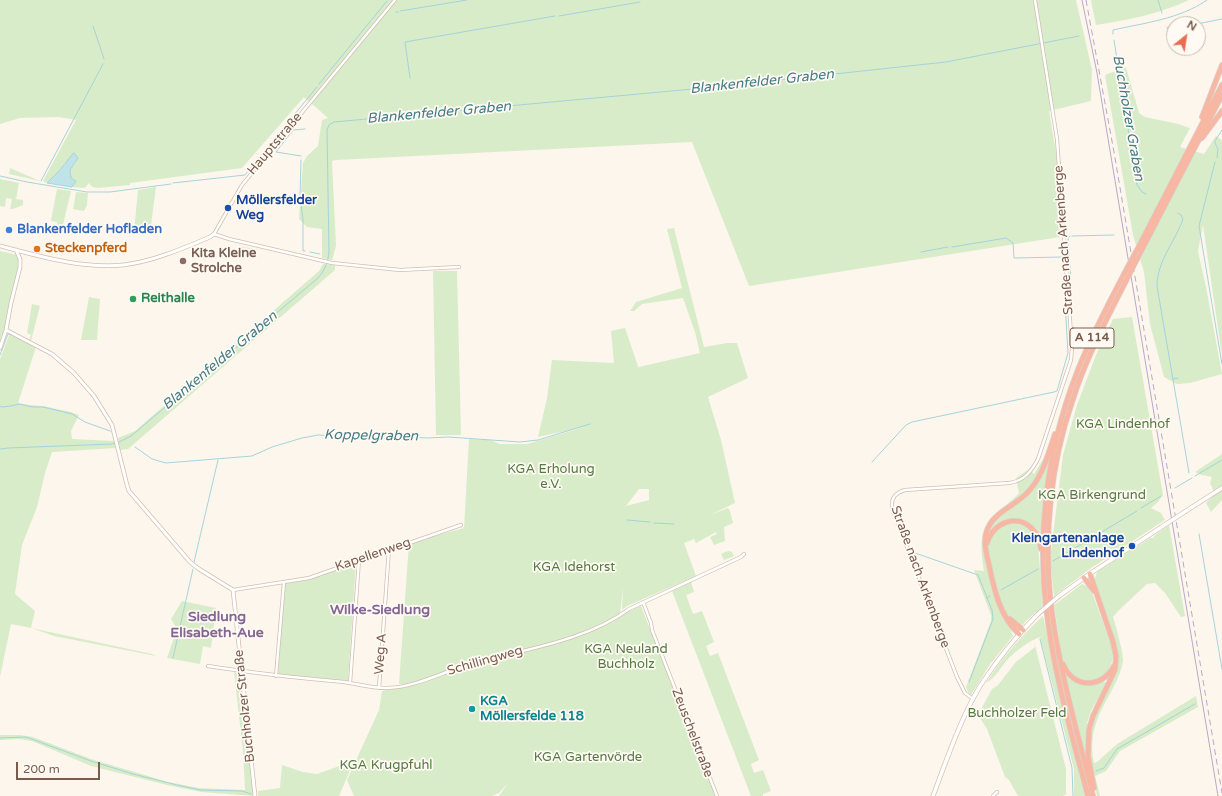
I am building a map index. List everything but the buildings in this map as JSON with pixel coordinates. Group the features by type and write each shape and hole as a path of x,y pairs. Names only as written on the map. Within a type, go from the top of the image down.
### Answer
{"highway":[{"path":"1197,132 1222,65"},
{"name":"A 114","path":"1088,796 1067,714 1052,646 1045,601 1043,554 1044,514 1050,467 1066,404 1091,340 1222,85"},
{"name":"A 114","path":"1095,796 1072,714 1058,651 1050,595 1048,556 1049,518 1056,465 1064,428 1079,382 1096,341 1222,95"},
{"path":"1193,150 1222,111"},
{"path":"1021,632 1014,629 997,598 993,587 985,544 988,527 1001,513 1027,493 1037,480 1047,458 1066,404"},
{"path":"987,553 988,539 995,529 1005,523 1015,521 1026,524 1034,531 1039,539 1043,554"},
{"path":"1090,574 1113,642 1116,660 1113,677 1093,716 1089,730 1088,756 1095,796"},
{"path":"1084,578 1096,594"},
{"path":"1058,651 1064,668 1071,677 1086,683 1094,683 1104,678 1110,672 1116,660"}],"main road":[{"path":"933,796 956,735 973,699 996,662 1021,632 1038,614 1059,596 1084,578 1222,488"}],"street":[{"name":"Hauptstraße","path":"214,234 242,185 395,0"},
{"name":"Straße nach Arkenberge","path":"973,699 965,693 957,677 892,508 892,498 905,490 1009,483 1022,480 1030,472 1038,459 1070,365 1072,348 1058,154 1035,0"},
{"path":"0,246 27,254 93,264 123,265 168,253 210,237 214,234 324,262 400,270 459,267"},
{"path":"0,348 6,330 20,267 20,259 16,250"},
{"path":"20,259 27,254"},
{"path":"6,330 43,348 74,373 94,396 112,425 129,491 190,562 233,590"},
{"name":"Kapellenweg","path":"233,590 308,578 388,549 461,525"},
{"name":"Weg A","path":"379,688 388,549"},
{"name":"Schillingweg","path":"208,666 276,676 350,683 379,688 406,685 467,665 570,637 615,619 629,609 741,557 744,554"},
{"path":"350,683 358,560"},
{"path":"276,676 284,582"},
{"name":"Buchholzer Straße","path":"233,590 255,796"},
{"name":"Zeuschelstraße","path":"643,602 652,630 717,796"},
{"path":"993,796 997,792"}],"green space":[{"path":"0,0 1033,0 1036,11 1038,10 1036,0 1076,0 1092,70 1091,101 1049,111 1057,158 1060,237 749,286 692,142 332,161 336,246 332,260 322,258 322,229 307,227 299,219 303,163 307,156 318,146 322,120 328,118 304,97 242,168 130,183 130,185 98,188 92,187 89,183 85,188 72,187 76,181 71,178 70,170 76,162 65,163 47,183 43,181 76,120 59,117 20,118 0,124"},
{"path":"1091,0 1189,0 1143,16 1096,25"},
{"path":"1126,67 1139,113 1145,117 1190,128 1180,147 1204,154 1216,136 1222,140 1222,356 1203,225 1198,251 1222,374 1190,383 1177,384 1164,377 1150,324 1144,272 1133,235 1105,75"},
{"path":"10,168 40,181 9,174"},
{"path":"0,179 19,183 16,199 23,200 23,205 10,209 12,199 6,198 5,207 0,206"},
{"path":"156,187 150,233 134,231 138,190"},
{"path":"57,189 71,191 62,229 58,230 57,222 51,221"},
{"path":"76,192 88,193 87,205 84,211 73,209"},
{"path":"674,228 704,347 727,343 737,343 748,378 708,397 721,440 735,503 710,515 728,508 733,523 724,527 725,541 714,545 710,537 717,534 716,532 696,543 694,539 684,543 696,576 627,606 622,610 623,587 620,615 641,606 716,796 499,796 508,783 499,793 492,796 354,796 347,780 379,710 382,691 405,685 399,684 409,543 464,528 469,439 490,440 500,444 527,444 584,427 538,437 547,398 552,360 614,363 611,331 625,328 639,369 639,367 700,353 695,332 683,298 642,304 634,311 630,311 636,302 682,288 667,229","holes":["639,489 649,489 649,500 626,506"]},
{"path":"241,247 257,249 256,257 240,255"},
{"path":"0,251 17,255 20,264 0,341"},
{"path":"323,264 335,265 335,270 128,449 120,450 118,438 135,431 319,271"},
{"path":"433,271 457,271 461,435 436,435"},
{"path":"89,297 100,299 97,340 81,340"},
{"path":"32,304 40,306 31,341 29,340 31,335 27,333"},
{"path":"1132,317 1163,495 1151,508 1161,513 1165,520 1091,568 1054,596 1050,559 1063,455 1077,405 1096,355 1113,319"},
{"path":"10,333 36,347 18,403 43,406 79,415 71,431 72,439 114,441 116,448 52,452 45,473 37,507 22,545 15,594 35,611 31,628 11,624 0,677 0,359"},
{"path":"1049,443 1054,445 1041,543 1038,545 1043,606 1023,625 1008,624 1013,636 990,664 971,695 966,687 991,621 991,615 974,570 984,571 982,542 985,528 993,516 1019,493 1016,478 1029,469 1034,474 1045,456"},
{"path":"1222,454 1222,500 1211,512 1206,503 1215,494 1210,483 1212,477 1195,472"},
{"path":"1169,525 1185,616 1181,617 1165,593 1155,583 1147,584 1113,617 1121,645 1123,660 1118,676 1095,726 1092,744 1094,763 1117,744 1196,696 1198,707 1120,751 1106,771 1095,776 1100,796 1097,796 1090,756 1090,737 1098,709 1113,681 1118,657 1094,581 1097,572 1150,538 1153,538"},
{"path":"729,551 732,552 734,556 724,560 721,554"},
{"path":"356,562 348,681 278,674 285,582 313,578"},
{"path":"691,582 694,592 686,595 693,614 702,611 714,642 706,646 710,656 718,653 759,760 751,764 754,773 763,770 771,791 763,794 763,796 751,796 672,591"},
{"path":"1082,584 1089,587 1093,595 1113,650 1112,661 1108,670 1102,677 1086,681 1078,678 1070,672 1064,663 1061,654 1054,605"},
{"path":"182,601 216,608 211,648 203,646 200,664 167,658 177,629 171,619"},
{"path":"1043,616 1059,690 1086,796 1074,796 1074,769 1040,637 1016,651 993,678 986,683 1012,648"},
{"path":"31,628 152,654 156,656 54,636"},
{"name":"Buchholzer Feld","path":"1034,641 1066,769 1066,794 1063,796 1018,796 1009,780 1005,777 987,729 978,715 992,689 998,685 1016,662 1035,647"},
{"path":"234,672 241,674 254,796 201,792 167,785 91,766 32,741 18,739 0,740 0,735 20,735 33,737 91,759 168,782 199,788 245,790 243,751"},
{"path":"1065,672 1073,680 1082,684 1092,685 1103,681 1107,683 1091,711 1087,723 1086,739 1088,768"},
{"path":"354,761 339,796 258,796 258,791 280,788 282,765 303,772 317,774"}],"water":[{"path":"74,153 78,158 70,170 71,178 76,181 72,187 47,183 59,171"}],"waterway":[{"path":"400,11 467,0"},
{"path":"1158,0 1162,13"},
{"name":"Blankenfelder Graben","path":"1113,34 1113,30 1174,16 1207,0"},
{"path":"319,84 387,1"},
{"path":"559,16 640,2"},
{"path":"410,78 405,42 555,16"},
{"path":"1206,22 1222,19"},
{"path":"93,26 104,59"},
{"name":"Blankenfelder Graben","path":"0,449 112,444 131,436 318,278 326,266 329,252 327,130 329,125 334,122 704,88 946,62 1079,36"},
{"name":"Buchholzer Graben","path":"1114,40 1137,185 1142,192 1146,194"},
{"path":"41,181 103,64"},
{"path":"261,155 317,87"},
{"path":"301,156 276,152 293,130 305,129"},
{"path":"1217,158 1218,149 1215,141 1222,130"},
{"path":"249,170 259,158"},
{"path":"301,160 300,198 303,219 303,251 305,251"},
{"path":"1215,162 1199,226 1222,364"},
{"path":"173,183 245,175 248,171"},
{"path":"0,176 87,192 110,192 171,184"},
{"name":"Buchholzer Graben","path":"1178,213 1183,219 1163,260 1157,286 1189,473"},
{"path":"1072,236 1114,235"},
{"path":"1070,236 1068,238 1071,279"},
{"path":"952,247 1006,238 1013,243 1014,258 1062,257"},
{"path":"921,252 948,247"},
{"path":"310,252 320,254"},
{"path":"872,462 906,425 912,422 1057,391 1068,353 1064,284"},
{"path":"0,355 8,334 11,334"},
{"name":"Buchholzer Graben","path":"1173,379 1178,378"},
{"path":"0,406 2,407 19,404 33,407 43,407 72,414 85,422 110,431"},
{"name":"Koppelgraben","path":"135,447 152,459 166,463 252,456 272,447 318,435 375,439 448,437 520,442 538,440 590,424"},
{"path":"194,562 218,460"},
{"path":"1195,476 1222,460"},
{"path":"1175,488 1192,478"},
{"path":"1141,508 1161,496"},
{"path":"1053,561 1137,511"},
{"path":"627,520 650,522"},
{"path":"654,523 674,524"},
{"name":"Buchholzer Graben","path":"1199,534 1222,669"},
{"path":"915,553 978,575 992,610 993,619 969,682"},
{"path":"173,658 193,569"},
{"path":"1001,590 1038,569"},
{"path":"1040,639 1072,768 1073,796"},
{"path":"1096,771 1104,768 1117,749 1195,704"},
{"path":"0,738 26,737 91,761 133,774 177,785 200,790 242,791 251,794"}],"tram line":[{"path":"1082,0 1097,73 1218,796"}],"railway":[{"path":"1086,0 1114,152 1222,793"}],"place":[{"name":"Möllersfelder Weg","path":"228,208"},
{"name":"Blankenfelder Hofladen","path":"9,230"},
{"name":"Steckenpferd","path":"37,249"},
{"name":"Kita Kleine Strolche","path":"183,261"},
{"name":"Reithalle","path":"133,299"},
{"name":"Kleingartenanlage Lindenhof","path":"1132,546"},
{"name":"KGA Möllersfelde 118","path":"472,709"}],"district":[{"name":"Wilke-Siedlung","path":"380,610"},
{"name":"Siedlung Elisabeth-Aue","path":"217,626"}],"park label":[{"name":"KGA Lindenhof","path":"1123,425"},
{"name":"KGA Erholung e.V.","path":"551,478"},
{"name":"KGA Birkengrund","path":"1092,496"},
{"name":"KGA Idehorst","path":"574,568"},
{"name":"KGA Neuland Buchholz","path":"626,658"},
{"name":"KGA Gartenvörde","path":"588,758"},
{"name":"KGA Krugpfuhl","path":"386,766"}]}
